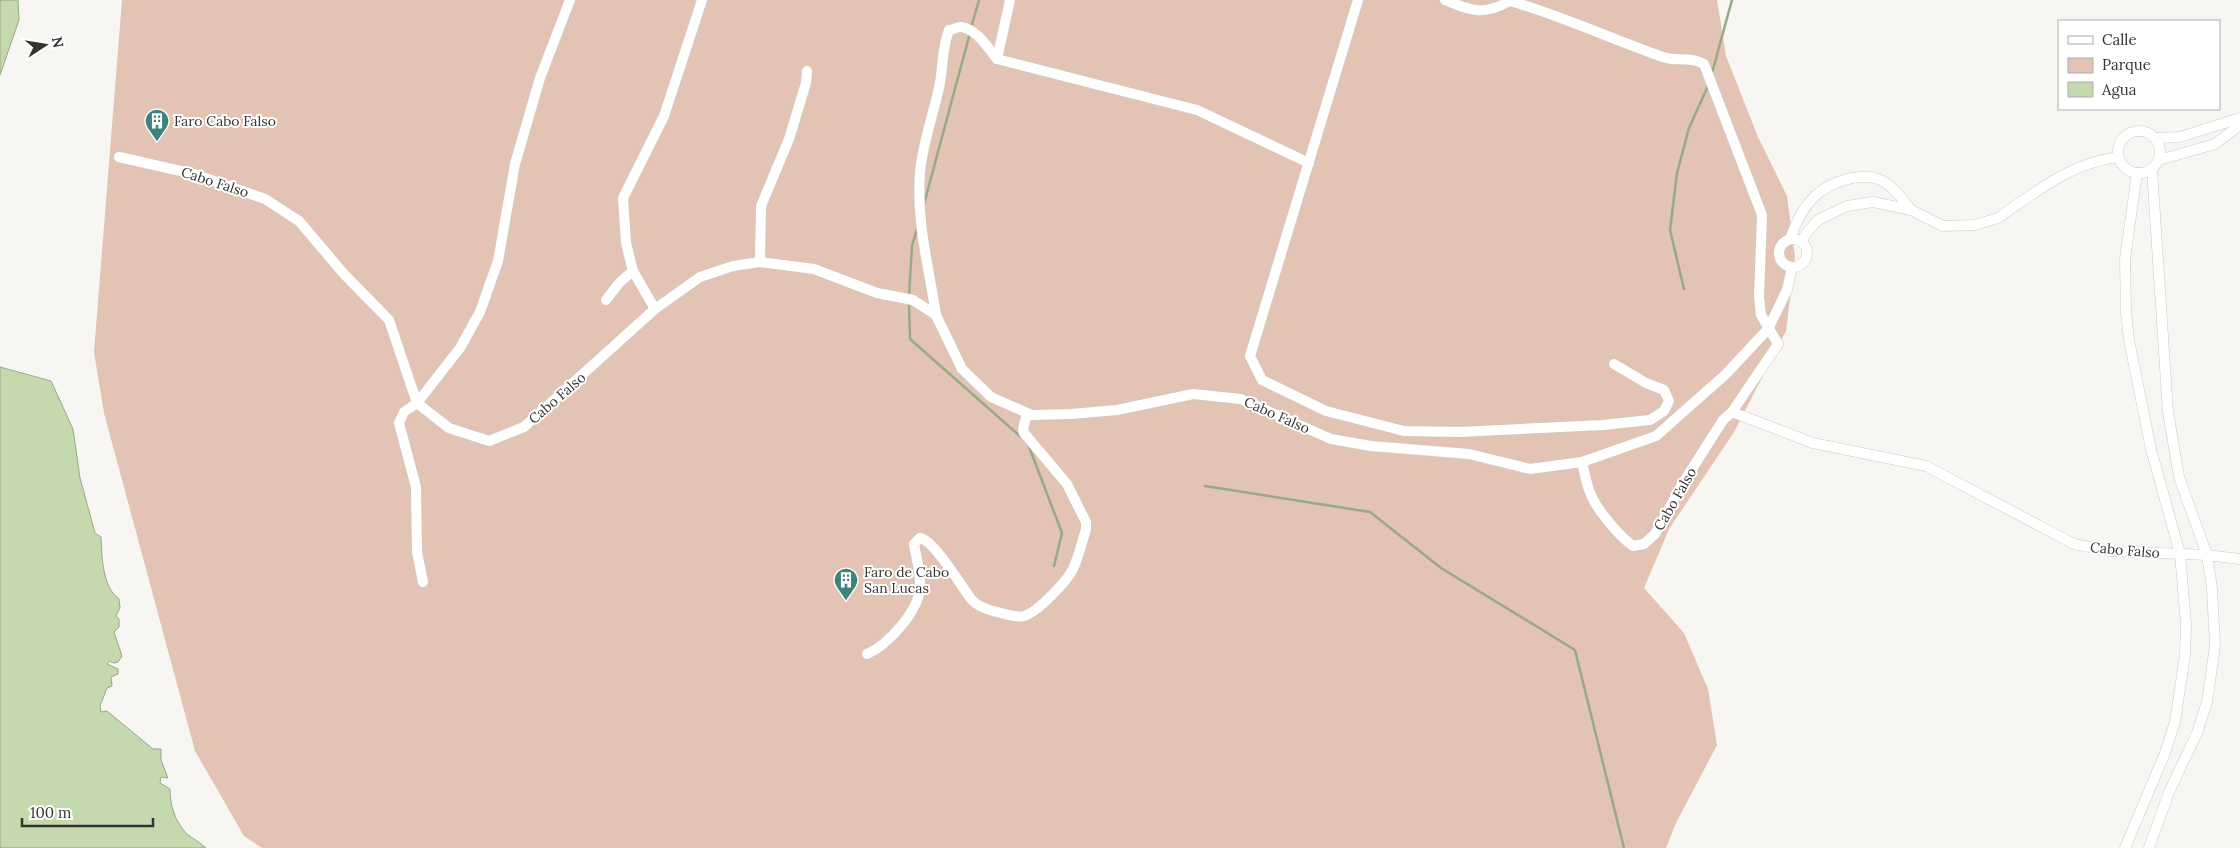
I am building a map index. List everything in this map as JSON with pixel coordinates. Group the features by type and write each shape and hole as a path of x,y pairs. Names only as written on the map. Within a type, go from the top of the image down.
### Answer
{"street":[{"path":"423,582 417,552 416,487 399,423 404,412 417,403 460,348 480,312 498,261 515,164 540,78 570,0"},
{"path":"655,309 633,272 626,243 623,198 664,116 702,0"},
{"path":"996,60 1010,0"},
{"path":"1358,0 1250,356 1262,380 1326,411 1404,431 1458,432 1603,426 1650,420 1664,412 1669,401 1664,390 1646,383 1614,364"},
{"path":"1445,0 1473,11 1493,10 1510,1 1549,12 1665,58 1695,59 1704,64 1762,215 1759,297 1761,315 1778,344 1732,412"},
{"path":"936,315 920,220 920,172 929,123 940,83 944,43 949,30 961,27 970,32 983,41 996,60 1197,110 1308,163"},
{"path":"760,262 761,206 789,139 806,83 807,71"},
{"path":"2152,170 2137,173 2127,170 2118,157 2119,144 2128,134 2141,130 2156,138 2180,137 2240,118"},
{"path":"2159,160 2215,144 2240,125"},
{"path":"2149,848 2157,820 2197,733 2207,702 2215,646 2212,588 2207,555 2179,477 2171,436 2152,170 2159,160 2160,145 2156,138"},
{"name":"Cabo Falso","path":"119,157 194,174 265,199 299,221 344,274 389,320 417,403 449,428 489,440 524,427 655,309 700,277 733,266 760,262 814,269 877,293 913,300 936,315 962,369 991,397 1032,415 1117,410 1193,394 1241,399 1330,439 1371,446 1469,454 1530,469 1582,462 1590,492 1608,520 1624,539 1634,546 1644,544 1654,534 1683,483 1723,420 1732,412 1813,443 1926,466 2074,544 2111,551 2207,555 2240,559"},
{"path":"1802,242 1805,235 1818,220 1847,206 1873,202 1911,210 1943,226 1975,225 1998,218 2073,168 2097,160 2118,157"},
{"path":"2125,848 2165,753 2175,722 2185,655 2186,616 2180,554 2152,449 2128,331 2125,259 2137,173"},
{"path":"1790,239 1800,213 1819,192 1837,181 1864,176 1879,179 1895,190 1911,210"},
{"path":"1891,206 1895,190"},
{"path":"1806,206 1818,220"},
{"path":"1790,239 1802,242 1807,250 1806,259 1800,265 1792,267 1783,264 1779,252 1782,243 1790,239"},
{"path":"1582,462 1656,436 1726,374 1768,329 1787,290 1792,267"},
{"path":"606,300 620,282 633,272"},
{"path":"913,300 927,292 930,284"},
{"path":"867,654 880,647 913,610 920,587 914,544 920,538 927,540 954,571 971,598 979,606 998,613 1015,616 1032,612 1066,581 1075,566 1086,529 1086,522 1067,484 1024,434 1024,420 1032,415"}],"green space":[{"path":"122,0 1717,0 1726,56 1758,137 1787,196 1795,257 1786,331 1734,432 1669,529 1644,588 1684,633 1708,689 1717,745 1676,823 1666,848 262,848 244,836 195,751 104,413 94,352"}],"water":[{"path":"0,0 18,0 19,20 0,75"},
{"path":"0,367 51,381 73,429 80,478 95,533 101,537 106,579 113,594 119,599 120,608 116,616 119,619 119,627 114,632 122,656 118,662 110,661 107,664 118,669 118,674 111,677 112,686 107,688 100,706 101,712 107,711 153,749 161,749 161,760 168,778 161,777 160,783 170,789 174,813 179,824 187,834 206,848 0,848"}],"waterway":[{"path":"971,28 979,0"},
{"path":"1712,73 1732,0"},
{"path":"924,204 970,33"},
{"path":"1684,289 1670,230 1677,173 1689,128 1708,86"},
{"path":"909,297 912,246 917,229"},
{"path":"909,303 910,339 1021,437"},
{"path":"1028,444 1062,533 1054,566"},
{"path":"1205,486 1370,512 1441,568 1575,650 1624,848"}],"place":[{"name":"Faro Cabo Falso","path":"157,142"},
{"name":"Faro de Cabo San Lucas","path":"846,601"}]}
